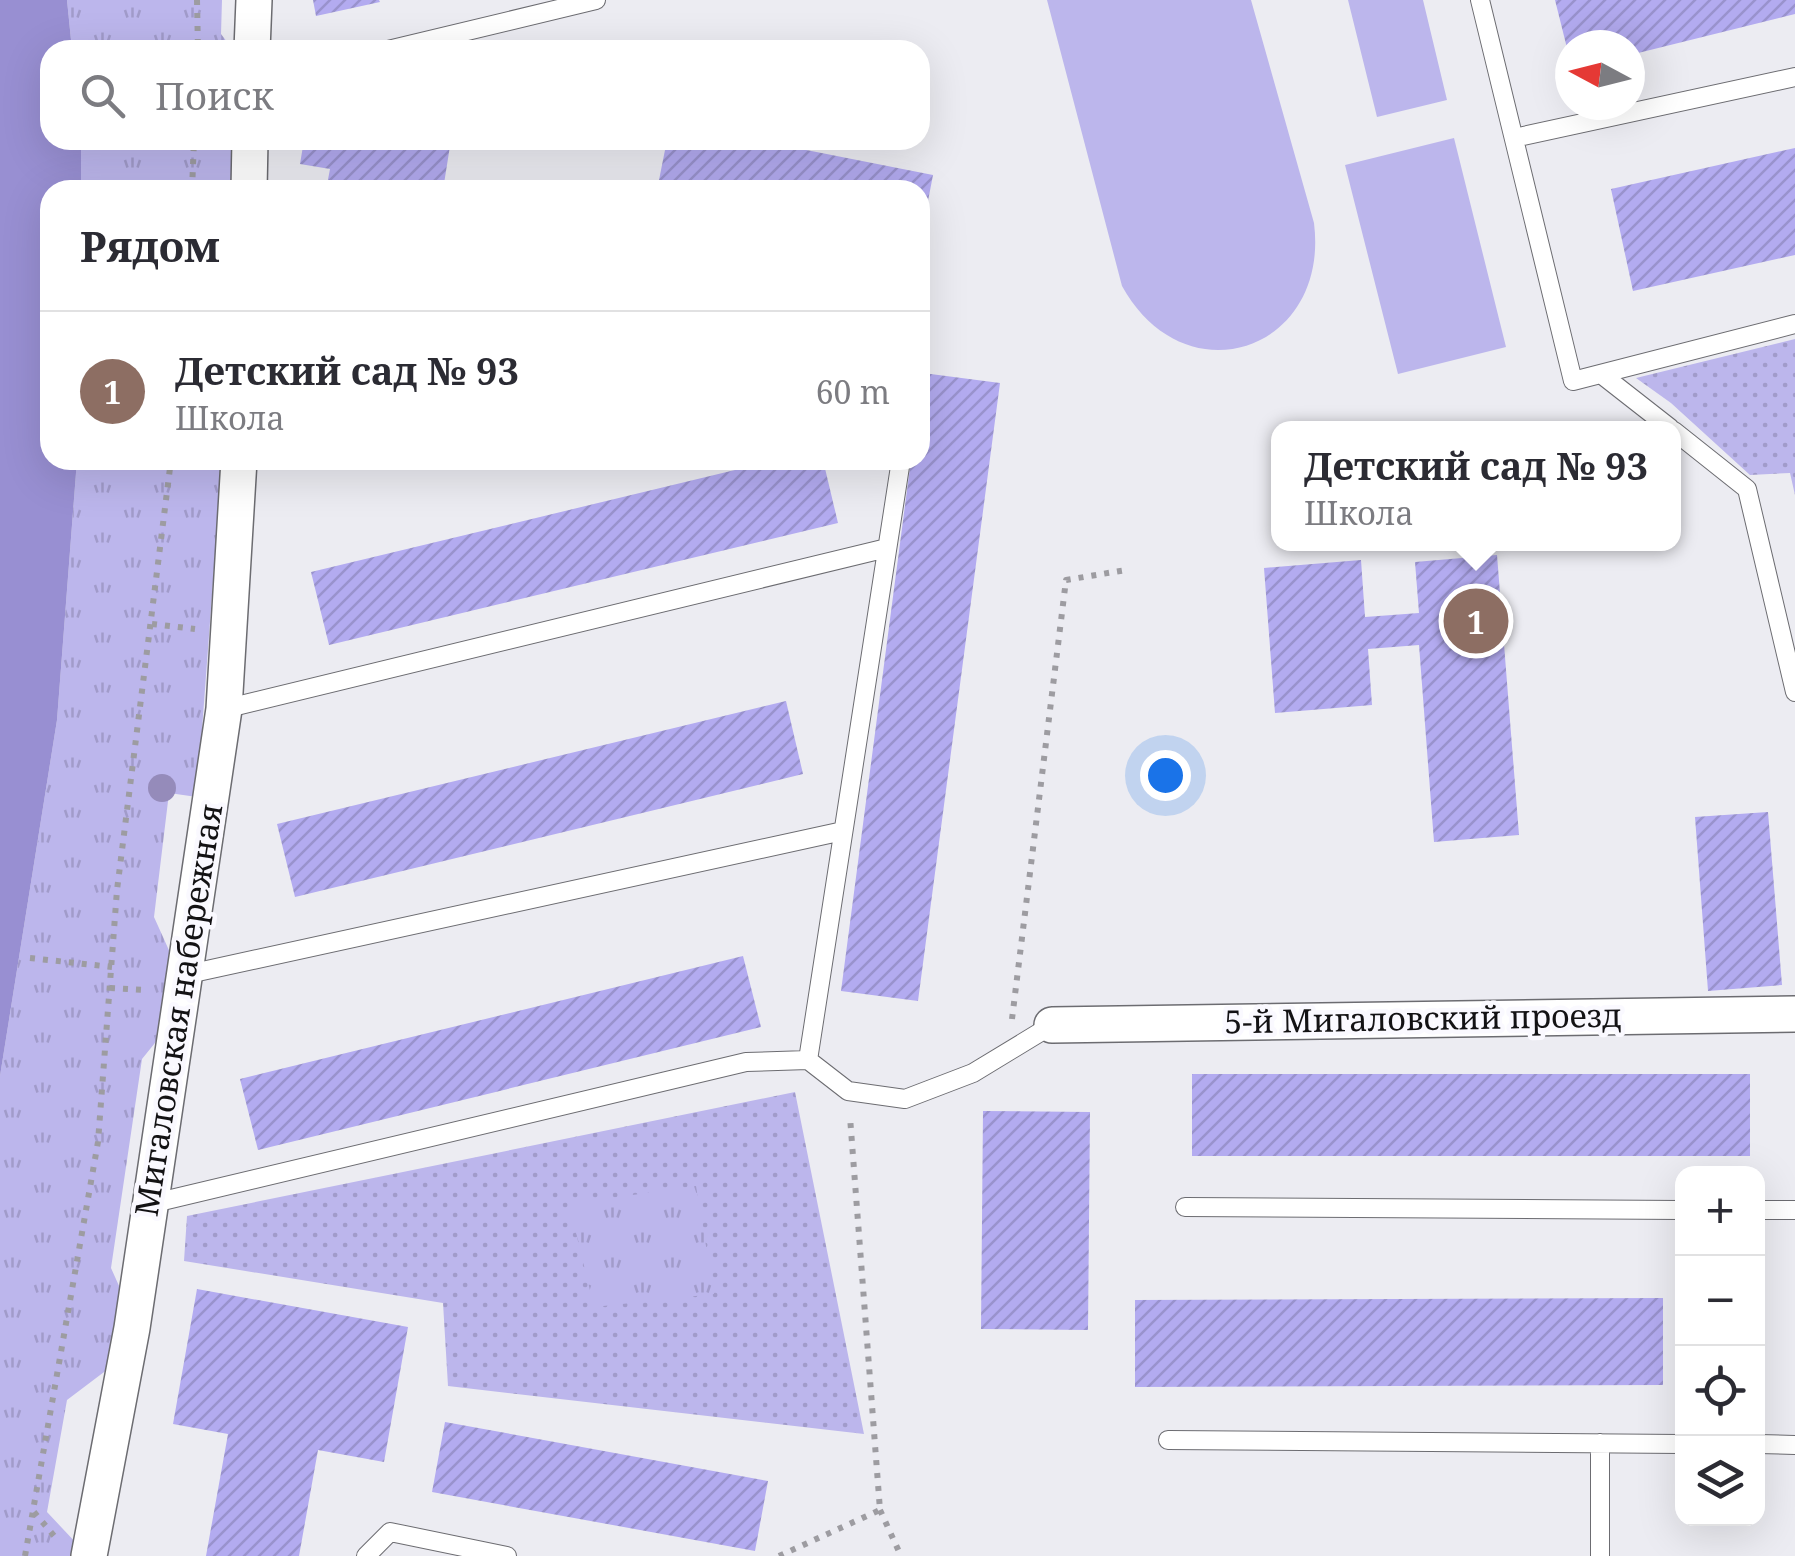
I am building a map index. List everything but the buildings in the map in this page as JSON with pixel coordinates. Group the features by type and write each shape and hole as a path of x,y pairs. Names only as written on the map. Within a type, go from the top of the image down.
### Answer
{"street":[{"path":"252,40 254,0"},
{"path":"249,180 250,150"},
{"name":"Мигаловская набережная","path":"89,1556 132,1328 224,708 239,470"},
{"name":"5-й Мигаловский проезд","path":"1052,1025 1795,1014"}],"lane":[{"path":"430,40 596,0"},
{"path":"1480,0 1572,381 1795,324"},
{"path":"1514,138 1795,78"},
{"path":"1601,374 1661,421"},
{"path":"1681,437 1747,489 1795,692"},
{"path":"808,1060 899,470"},
{"path":"224,708 887,548"},
{"path":"184,975 844,831"},
{"path":"150,1204 746,1062 808,1060 848,1091 905,1099 974,1072 1052,1025"},
{"path":"1185,1207 1675,1210"},
{"path":"1765,1210 1795,1210"},
{"path":"1168,1440 1675,1444"},
{"path":"1600,1443 1600,1556"},
{"path":"1765,1444 1795,1444"},
{"path":"366,1556 390,1532 507,1556"}],"path":[{"path":"197,0 198,40"},
{"path":"192,180 194,150"},
{"path":"25,1556 98,1142 117,890 170,470"},
{"path":"1008,1051 1066,580 1126,570"},
{"path":"152,624 199,629"},
{"path":"30,958 112,967"},
{"path":"848,1091 880,1510 901,1556"},
{"path":"779,1556 880,1510"}],"green space":[{"path":"67,0 222,0 221,34 226,40 71,40"},
{"path":"1047,0 1251,0 1314,223 1313,267 1300,303 1277,329 1248,345 1215,350 1181,342 1149,321 1122,286"},
{"path":"1348,0 1423,0 1447,100 1377,117"},
{"path":"1454,138 1506,347 1398,374 1345,165"},
{"path":"81,150 238,150 236,180 81,180"},
{"path":"1795,339 1795,495 1790,473 1750,475 1671,403 1636,378"},
{"path":"76,470 221,470 197,797 169,793 154,917 172,957 163,1033 142,1059 111,1268 124,1297 112,1366 67,1400 47,1512 78,1545 76,1556 0,1556 0,1076 57,720"},
{"path":"795,1092 864,1434 448,1386 443,1303 184,1261 187,1216"},
{"path":"696,1186 714,1294 594,1307 569,1204"}],"shaded area":[{"path":"0,0 67,0 71,40 40,40 40,150 81,150 81,180 40,180 40,470 76,470 57,720 0,1076"}],"place":[{"name":"Детский сад № 93","path":"1476,621"}]}
